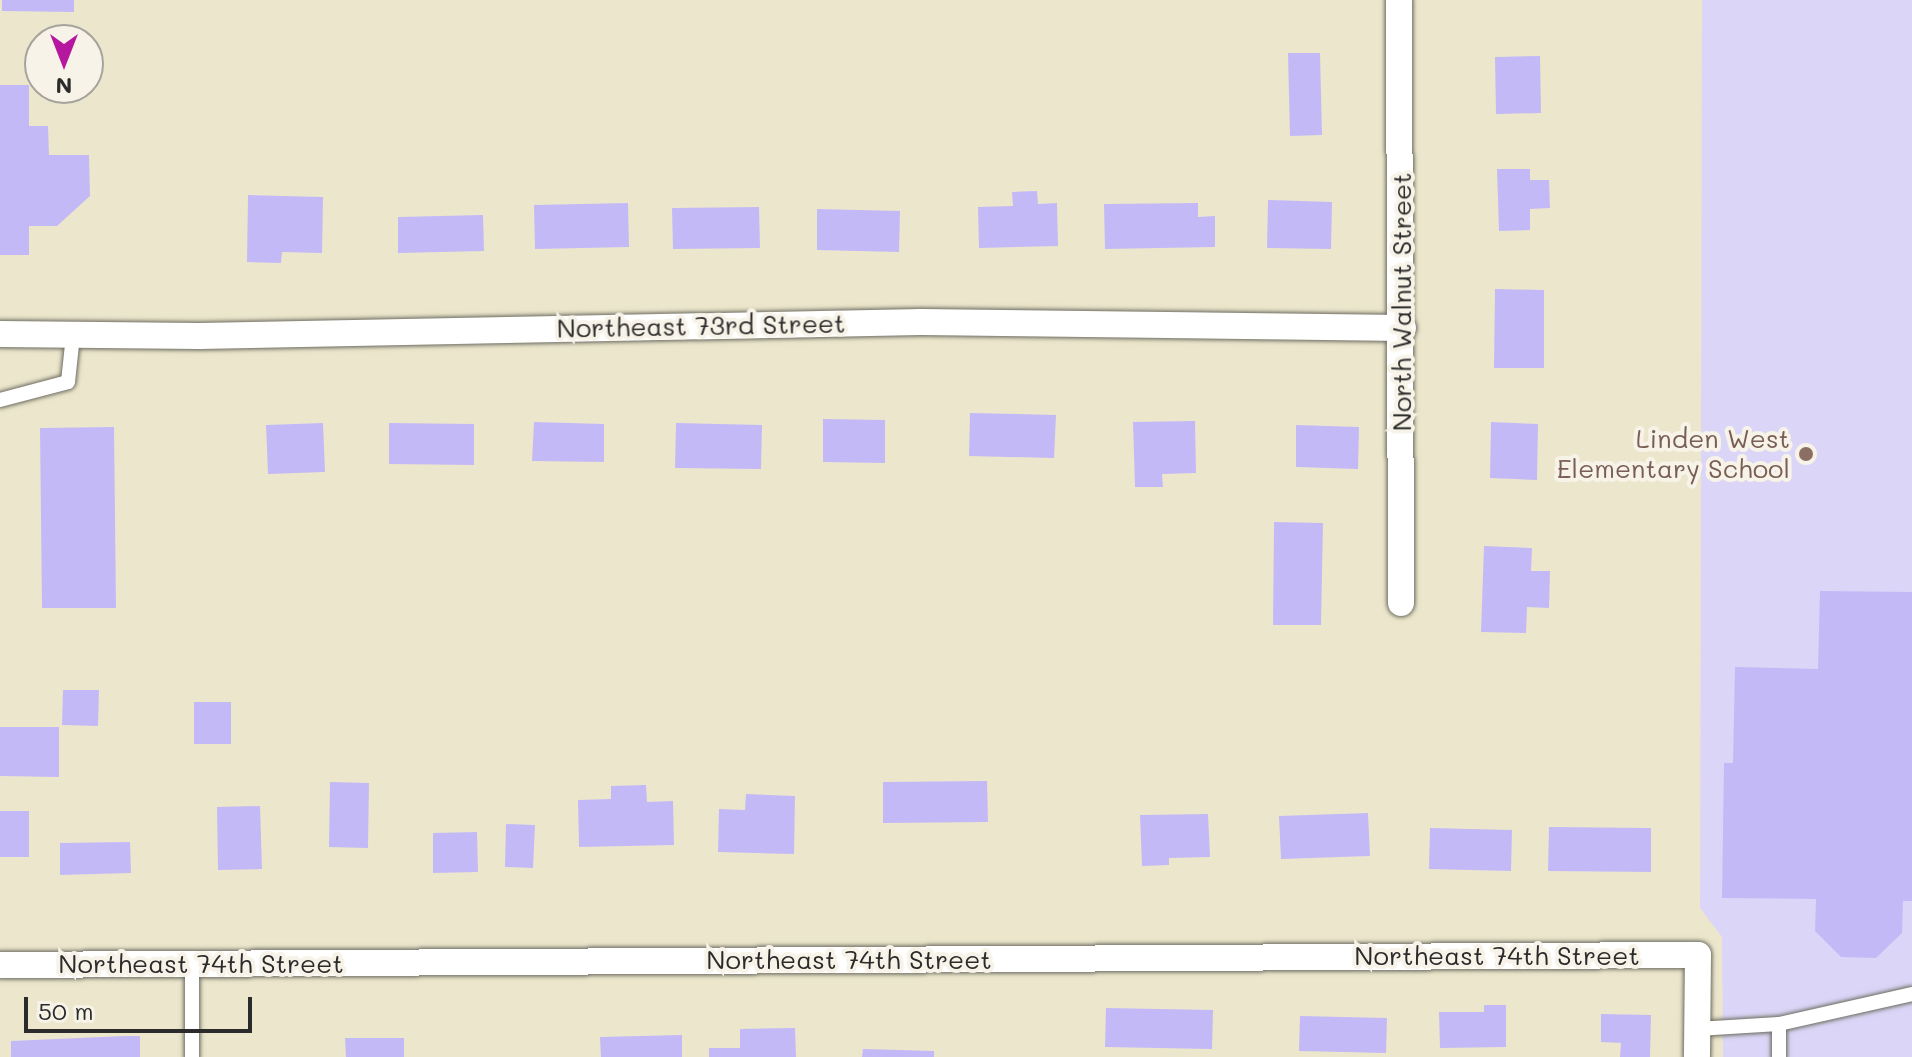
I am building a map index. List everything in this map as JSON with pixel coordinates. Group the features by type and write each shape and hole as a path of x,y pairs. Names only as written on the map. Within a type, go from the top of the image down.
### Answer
{"street":[{"name":"North Walnut Street","path":"1399,0 1403,328 1401,603"},
{"name":"Northeast 73rd Street","path":"0,334 921,322 1403,328"},
{"name":"Northeast 74th Street","path":"0,965 1698,955 1697,1029"},
{"path":"1697,1029 1697,1057"}],"lane":[{"path":"0,400 68,382 73,335"},
{"path":"192,964 192,1057"},
{"path":"1697,1029 1779,1024 1912,994"},
{"path":"1779,1024 1779,1057"}],"shaded area":[{"name":"Linden West Elementary School","path":"1702,0 1912,0 1912,1057 1723,1057 1722,937 1700,908"}],"building":[{"path":"2,0 74,0 74,12 2,11"},
{"path":"1288,53 1320,53 1322,135 1290,136"},
{"path":"1540,56 1541,113 1496,114 1495,57"},
{"path":"0,85 24,85 24,104 29,104 29,126 48,126 49,155 89,155 90,196 57,226 29,226 29,255 0,255"},
{"path":"1497,169 1530,169 1530,180 1549,180 1550,208 1530,209 1530,230 1499,231"},
{"path":"1037,191 1038,204 1057,203 1058,246 979,248 978,207 1013,206 1012,192"},
{"path":"248,195 323,197 322,253 282,252 281,263 247,262"},
{"path":"1268,200 1332,202 1331,249 1267,248"},
{"path":"628,203 629,247 535,249 534,205"},
{"path":"1198,203 1198,217 1215,216 1215,247 1105,249 1104,204"},
{"path":"759,207 760,248 673,249 672,208"},
{"path":"817,209 900,211 899,252 817,250"},
{"path":"483,215 484,251 398,253 398,217"},
{"path":"1495,289 1544,290 1544,368 1494,368"},
{"path":"970,413 1056,415 1054,458 969,456"},
{"path":"823,419 885,420 885,463 823,462"},
{"path":"1195,421 1196,473 1162,474 1163,487 1135,487 1133,422"},
{"path":"534,422 604,424 604,462 532,461"},
{"path":"1491,422 1538,424 1537,480 1490,478"},
{"path":"323,423 325,472 268,474 266,425"},
{"path":"389,423 474,424 474,465 389,464"},
{"path":"676,423 762,425 761,469 675,468"},
{"path":"1296,425 1359,427 1358,469 1296,467"},
{"path":"114,427 116,608 42,608 40,428"},
{"path":"1274,522 1323,523 1321,625 1273,625"},
{"path":"1484,546 1532,548 1531,571 1550,571 1549,608 1527,607 1526,633 1481,632"},
{"path":"1820,591 1912,592 1912,901 1903,901 1902,933 1876,958 1841,957 1815,931 1816,899 1722,898 1724,763 1733,763 1735,667 1818,669"},
{"path":"63,690 99,690 98,726 62,725"},
{"path":"194,702 231,702 231,744 194,744"},
{"path":"0,727 59,727 59,777 0,776"},
{"path":"987,781 988,822 883,823 883,782"},
{"path":"330,782 369,783 368,848 329,847"},
{"path":"646,785 647,802 673,801 674,845 579,847 578,800 611,799 611,786"},
{"path":"746,794 795,796 794,854 718,852 719,809 745,810"},
{"path":"260,806 262,869 218,870 217,807"},
{"path":"0,811 29,811 29,857 0,857"},
{"path":"1368,813 1370,856 1281,859 1279,816"},
{"path":"1208,814 1210,857 1169,858 1169,865 1142,866 1140,815"},
{"path":"506,824 535,825 533,868 505,867"},
{"path":"1549,827 1651,828 1651,872 1548,871"},
{"path":"1430,828 1512,830 1511,871 1429,869"},
{"path":"477,832 478,872 433,873 433,833"},
{"path":"130,842 131,873 60,875 60,843"},
{"path":"1484,1005 1506,1005 1506,1047 1440,1048 1439,1012 1484,1012"},
{"path":"1106,1008 1213,1010 1212,1049 1105,1047"},
{"path":"1601,1014 1651,1015 1650,1057 1620,1057 1621,1043 1601,1042"},
{"path":"1300,1016 1387,1018 1386,1053 1299,1051"},
{"path":"795,1028 796,1057 709,1057 709,1048 740,1048 740,1029"},
{"path":"682,1035 682,1057 601,1057 600,1037"},
{"path":"140,1036 140,1057 11,1057 11,1041"},
{"path":"345,1038 404,1038 404,1057 346,1057"},
{"path":"863,1049 934,1051 934,1057 862,1057"}],"place":[{"name":"Linden West Elementary School","path":"1806,454"}]}
